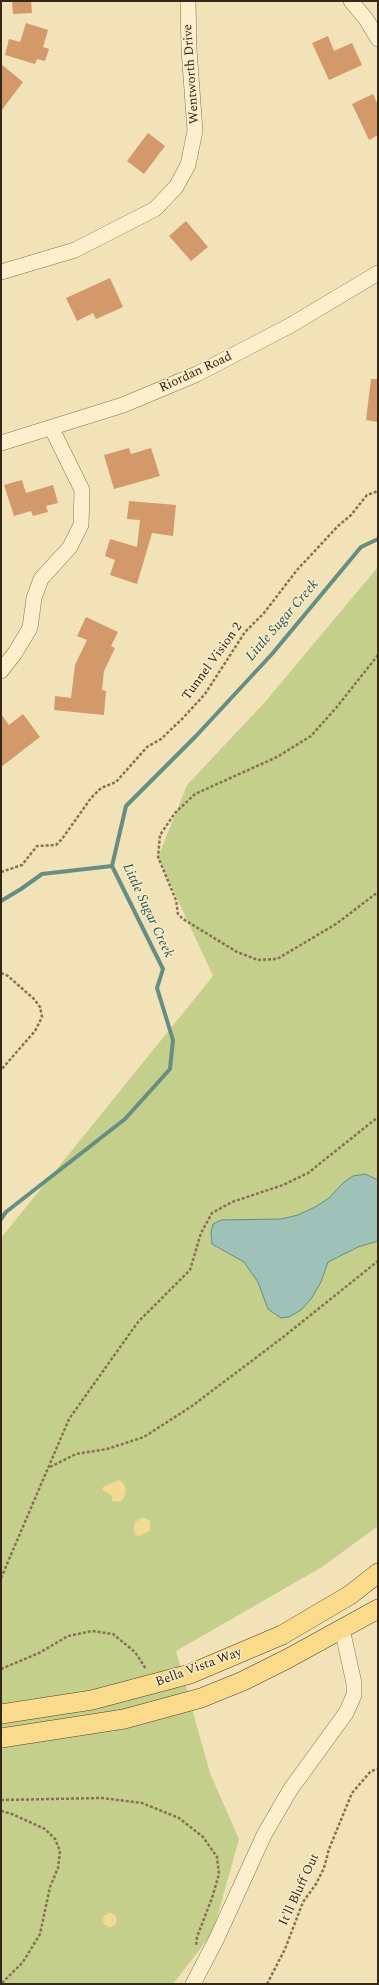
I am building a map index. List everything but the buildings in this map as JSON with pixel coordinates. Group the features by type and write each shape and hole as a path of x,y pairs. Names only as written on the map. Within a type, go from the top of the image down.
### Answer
{"main road":[{"name":"Bella Vista Way","path":"1,1714 92,1700 156,1684 197,1671 282,1634 350,1595 378,1573"},
{"name":"Bella Vista Way","path":"1,1738 124,1719 201,1698 243,1681 378,1609"}],"street":[{"name":"Wentworth Drive","path":"1,272 75,250 155,208 176,187 188,165 195,130 189,49 188,1"},
{"path":"351,1 366,19 378,39"},
{"name":"Riordan Road","path":"1,443 123,405 198,374 290,325 378,273"},
{"path":"1,671 15,653 30,628 34,598 41,579 70,547 81,525 82,490 52,428"},
{"path":"193,1984 217,1938 264,1835 314,1755 346,1714 354,1696 354,1683 342,1629"}],"path":[{"name":"Tunnel Vision 2","path":"1,872 22,865 37,846 56,845 62,839 91,798 101,788 116,782 147,748 160,739 183,718 205,694 245,632 264,613 297,570 338,526 351,515 367,495 378,491"},
{"path":"378,655 336,708 311,736 277,757 195,794 175,813 160,835 158,857 176,900 178,914 183,919 237,952 258,960 276,959 336,924 378,892"},
{"path":"1,973 8,976 34,1000 40,1007 42,1017 35,1031 1,1070"},
{"path":"1,1578 50,1467 69,1419 138,1322 190,1270 201,1233 212,1213 232,1202 283,1185 308,1173 378,1117"},
{"path":"50,1467 76,1454 107,1449 144,1437 192,1406 282,1338 378,1261"},
{"path":"1,1669 39,1653 68,1636 92,1631 114,1634 135,1652 156,1684"},
{"name":"It'll Bluff Out","path":"267,1984 285,1949 303,1902 316,1884 324,1868 329,1850 352,1793 371,1771 378,1769"},
{"path":"1,1800 102,1798 142,1803 179,1818 203,1837 217,1857 219,1874 212,1898 197,1937 195,1952"},
{"path":"1,1811 12,1814 45,1829 55,1840 60,1851 58,1868 50,1887 40,1934 23,1962 1,1984"}],"green space":[{"path":"378,567 378,1526 322,1567 176,1651 210,1773 239,1839 213,1932 173,1984 1,1984 1,1238 213,976 158,857 187,785 265,702"}],"sand":[{"path":"119,1480 124,1484 126,1491 124,1498 119,1502 112,1501 112,1496 103,1490 103,1487"},
{"path":"143,1517 150,1521 150,1531 139,1536 135,1535 135,1522"},
{"path":"107,1913 113,1913 117,1917 117,1923 113,1927 107,1927 103,1923 103,1917"}],"water":[{"path":"365,1174 378,1180 378,1241 358,1247 328,1262 321,1282 311,1299 301,1310 289,1317 281,1318 268,1309 258,1282 244,1262 212,1244 211,1233 213,1224 221,1220 281,1219 298,1215 329,1198 343,1183 353,1176"}],"waterway":[{"name":"Little Sugar Creek","path":"1,1219 6,1212 125,1119 170,1069 173,1040 157,988 163,969 112,866 126,806 196,736 272,654 361,547 378,539"},
{"path":"1,901 42,874 112,866"}]}
